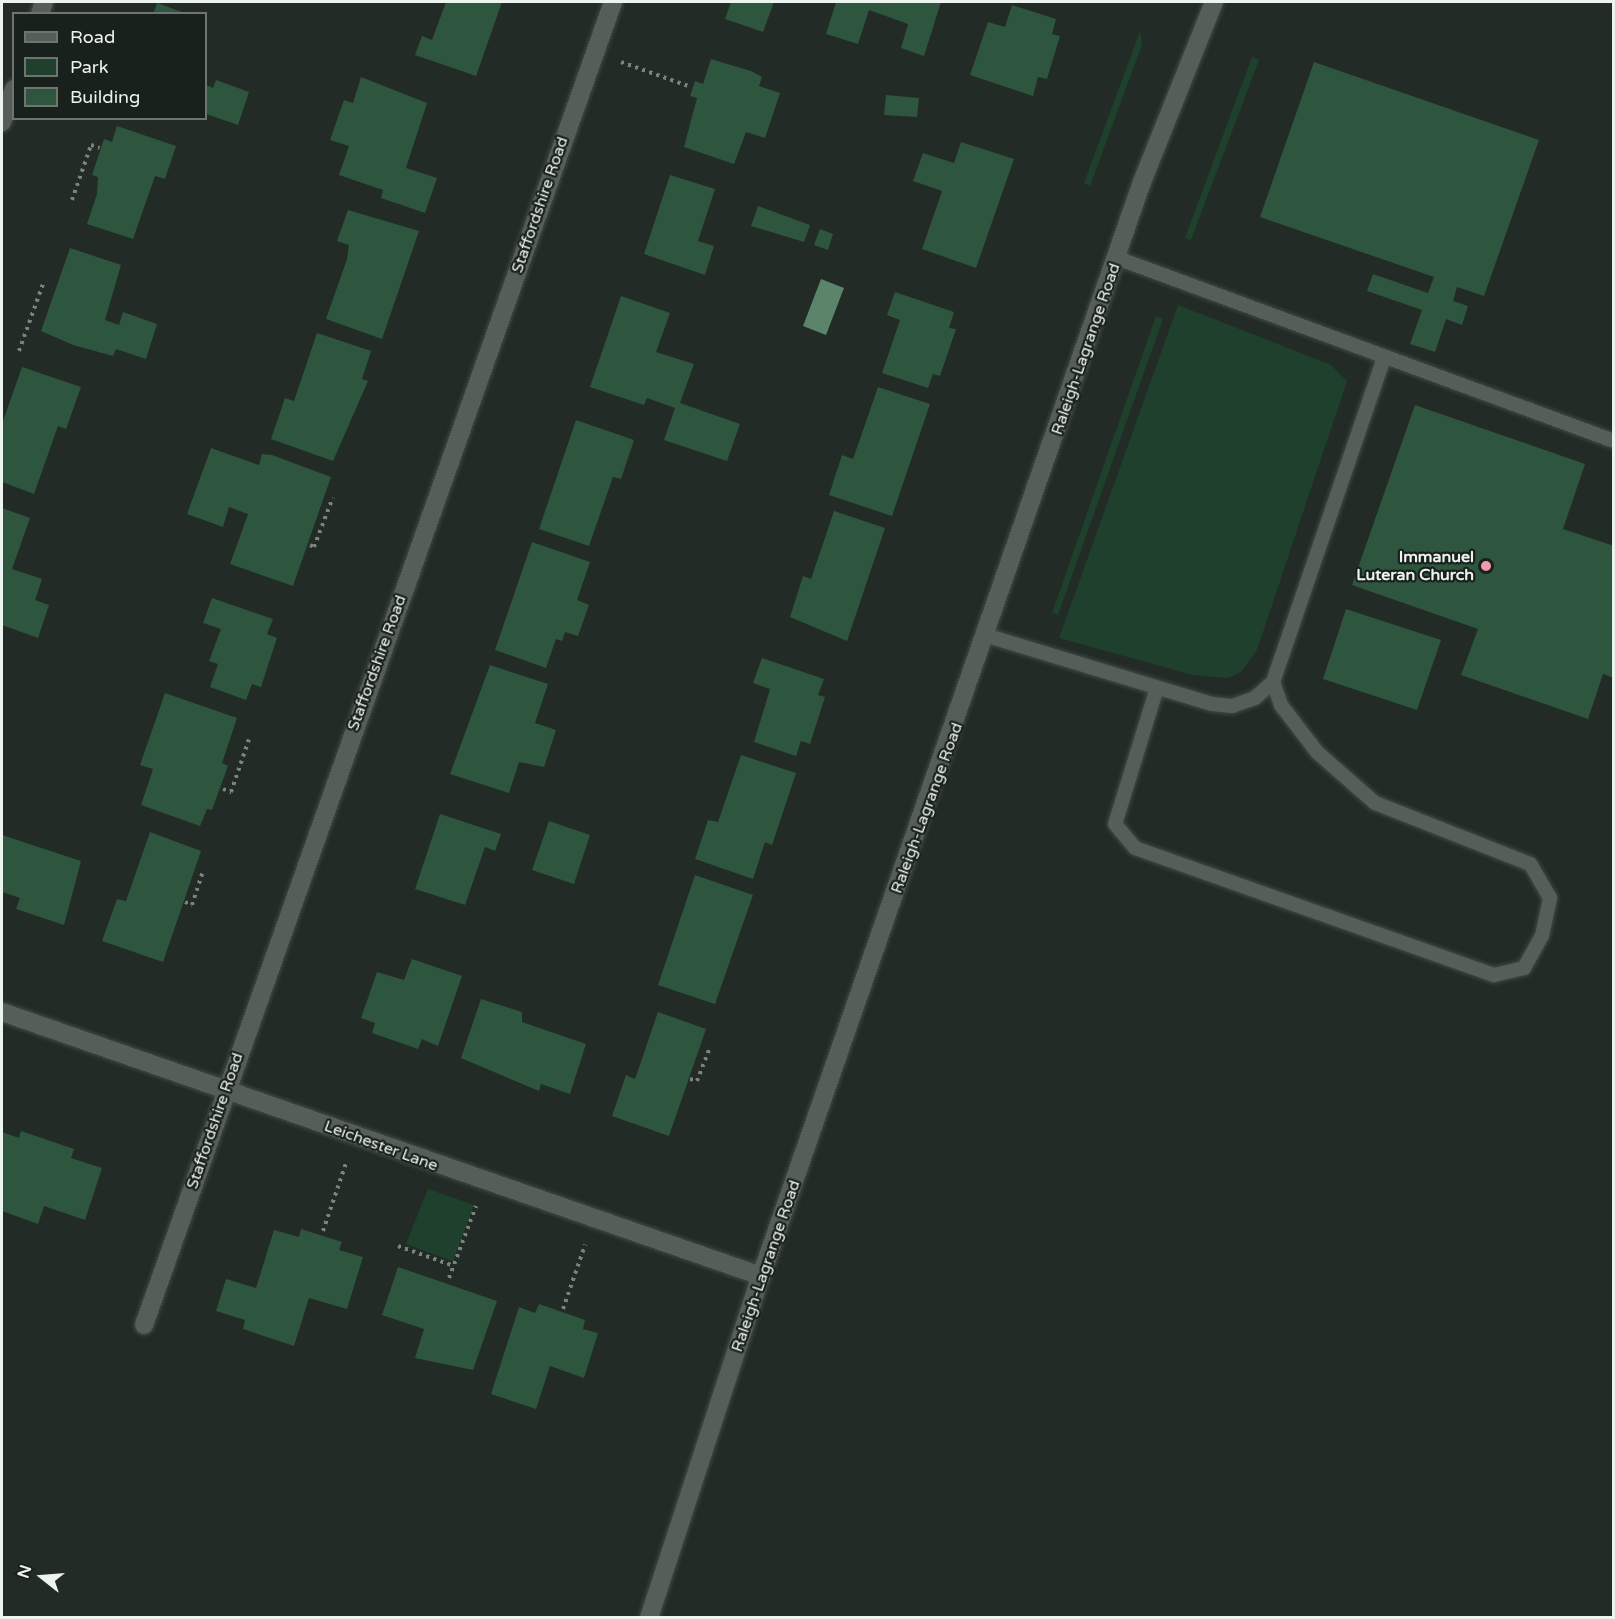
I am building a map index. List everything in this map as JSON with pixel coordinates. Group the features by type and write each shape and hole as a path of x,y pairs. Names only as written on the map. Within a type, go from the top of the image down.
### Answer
{"street":[{"name":"Staffordshire Road","path":"144,1325 225,1090 613,2"},
{"name":"Raleigh-Lagrange Road","path":"649,1617 761,1276 988,636 1117,258 1214,2"},
{"path":"2,122 12,94"},
{"name":"Leichester Lane","path":"2,1012 761,1276"}],"lane":[{"path":"1117,258 1614,441"},
{"path":"988,636 1156,691 1232,706 1255,698 1273,682 1384,358"},
{"path":"1156,691 1115,824 1134,848 1494,975 1524,968 1542,936 1550,898 1530,864 1375,803 1317,752 1281,705 1273,682"}],"path":[{"path":"619,61 691,87"},
{"path":"72,200 91,145 100,148"},
{"path":"19,351 43,284"},
{"path":"310,545 314,547 333,497"},
{"path":"223,789 231,792 249,739"},
{"path":"185,903 192,904 203,872"},
{"path":"690,1079 697,1081 710,1047"},
{"path":"323,1232 346,1163"},
{"path":"449,1278 476,1206"},
{"path":"562,1309 585,1245"},
{"path":"398,1246 454,1266"}],"green space":[{"path":"1140,31 1142,45 1090,186 1084,183"},
{"path":"1252,57 1259,60 1191,240 1185,238"},
{"path":"1178,305 1331,365 1347,381 1257,650 1241,672 1228,678 1193,675 1059,638"},
{"path":"1156,316 1163,319 1058,615 1052,613"},
{"path":"428,1189 474,1205 453,1261 406,1244"}],"shaded area":[{"path":"821,279 844,288 826,335 803,326"}],"building":[{"path":"446,2 502,2 476,76 415,55 422,36 432,40"},
{"path":"731,2 774,2 763,32 725,19"},
{"path":"836,2 941,2 924,56 901,48 908,24 869,10 858,44 826,34"},
{"path":"157,3 182,12 154,12"},
{"path":"1012,5 1056,19 1052,34 1060,36 1047,79 1038,77 1033,96 970,75 988,22 1005,27"},
{"path":"711,59 751,71 762,77 759,86 780,93 765,138 746,132 734,164 684,147 697,98 690,96 695,81 703,84"},
{"path":"1314,62 1539,140 1484,296 1457,287 1453,301 1468,306 1462,325 1446,319 1435,352 1410,344 1422,310 1367,291 1373,274 1428,293 1434,277 1260,217"},
{"path":"361,77 427,103 406,168 437,178 425,213 381,198 383,190 339,175 349,146 330,140 344,100 353,103"},
{"path":"216,80 249,92 238,125 207,114 207,85 213,88"},
{"path":"886,95 919,98 917,117 884,115"},
{"path":"117,126 176,146 165,179 155,176 133,239 87,224 97,194 98,177 92,175 104,139 112,142"},
{"path":"961,142 1014,159 976,268 922,249 942,191 913,181 923,153 954,163"},
{"path":"670,175 715,189 698,241 714,246 705,275 644,254"},
{"path":"758,206 810,225 804,242 751,226"},
{"path":"348,210 419,231 382,339 326,319 347,259 349,245 337,241"},
{"path":"820,229 833,234 828,250 814,245"},
{"path":"70,248 121,265 105,320 119,325 123,312 157,324 146,359 116,349 113,356 73,345 41,331"},
{"path":"895,292 954,312 949,328 956,329 940,376 933,374 928,388 882,373 900,320 887,315"},
{"path":"621,296 670,313 656,352 694,364 680,403 740,424 727,461 664,440 675,408 647,398 644,405 590,387"},
{"path":"317,333 371,351 362,379 368,381 333,461 271,439 285,398 294,401"},
{"path":"22,367 81,387 66,429 58,426 34,494 2,482 2,424"},
{"path":"878,387 930,404 892,516 829,495 842,455 853,459"},
{"name":"Immanuel Luteran Church","path":"1415,405 1585,464 1563,529 1614,546 1614,678 1603,674 1588,719 1461,675 1478,629 1352,585"},
{"path":"576,420 634,440 621,479 613,477 589,546 539,529"},
{"path":"211,448 259,465 262,454 272,455 331,477 293,586 230,564 248,514 229,507 223,527 187,514"},
{"path":"2,508 30,518 12,569 42,579 35,600 49,605 38,638 2,625"},
{"path":"834,511 885,528 847,641 790,617 803,576 811,579"},
{"path":"532,542 590,562 577,600 589,605 578,636 565,632 562,641 556,639 546,668 495,650"},
{"path":"212,598 273,619 267,634 277,638 261,687 252,684 246,700 210,687 218,664 209,661 221,629 203,623"},
{"path":"1346,609 1441,640 1417,710 1323,679"},
{"path":"762,658 824,679 818,695 825,697 810,744 801,741 796,756 754,742 770,689 753,683"},
{"path":"490,665 548,684 535,723 556,730 544,767 519,762 509,793 450,774"},
{"path":"165,693 237,718 222,763 228,766 212,810 207,809 200,826 141,805 153,769 140,765"},
{"path":"741,755 796,773 772,845 765,842 753,879 695,859 708,820 718,822"},
{"path":"440,814 501,834 495,851 485,847 465,905 415,889"},
{"path":"549,821 590,835 574,884 532,870"},
{"path":"150,832 201,851 163,962 102,941 117,899 126,901"},
{"path":"2,835 81,861 64,925 16,909 20,898 2,892"},
{"path":"695,875 753,895 715,1004 658,985"},
{"path":"412,959 462,976 438,1046 422,1039 418,1049 372,1033 375,1023 361,1018 377,972 404,980"},
{"path":"481,999 522,1012 522,1022 586,1044 570,1094 541,1084 539,1091 461,1058"},
{"path":"658,1012 706,1029 669,1136 612,1116 626,1075 635,1079"},
{"path":"21,1131 74,1149 71,1158 102,1168 85,1220 44,1206 38,1224 2,1211 2,1132 19,1138"},
{"path":"301,1229 342,1242 339,1250 363,1257 347,1309 309,1298 294,1346 243,1329 245,1320 216,1311 226,1279 256,1288 274,1230 299,1237"},
{"path":"398,1267 497,1301 473,1370 415,1358 424,1329 382,1315"},
{"path":"539,1304 585,1320 583,1329 598,1333 584,1378 550,1366 536,1409 491,1394 519,1307 535,1313"}],"place":[{"name":"Immanuel Luteran Church","path":"1486,566"}]}
